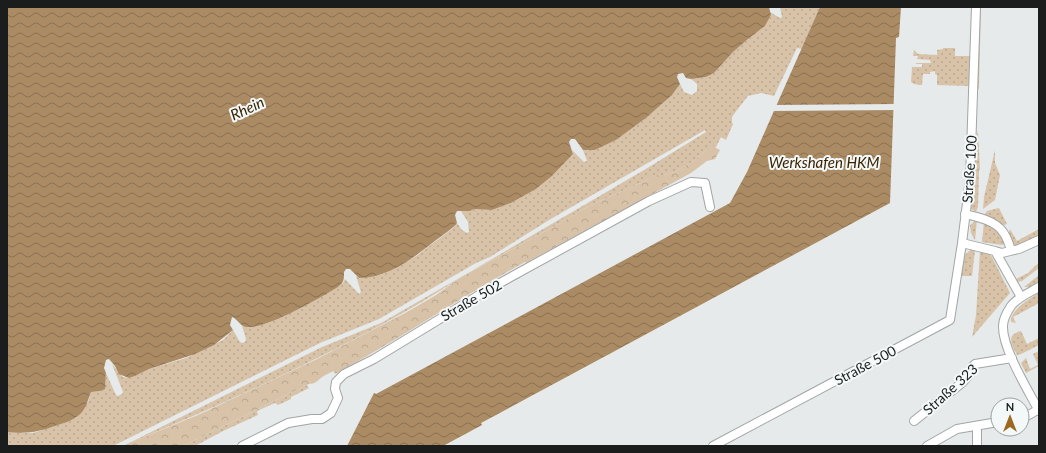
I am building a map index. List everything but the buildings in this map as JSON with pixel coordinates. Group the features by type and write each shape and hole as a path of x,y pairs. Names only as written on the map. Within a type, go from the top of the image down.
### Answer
{"street":[{"name":"Straße 100","path":"962,243 970,179 976,7"},
{"name":"Straße 502","path":"242,446 288,423 322,419 331,413 338,398 335,389 336,382 344,374 374,359 489,289 649,201 691,182 706,183 710,207"},
{"path":"966,214 980,217 999,227 1004,232 1011,250"},
{"path":"962,243 1002,253 1019,249 1039,240"},
{"name":"Straße 500","path":"713,446 950,320 962,243"},
{"path":"995,251 1021,297"},
{"path":"1030,414 1039,410 1006,346 1003,325 1005,316 1012,305 1021,297 1039,287"},
{"name":"Straße 323","path":"914,421 963,382 970,374 971,368 975,364 1012,358"},
{"path":"927,446 957,429 990,424"},
{"path":"977,426 977,446"}],"green space":[{"path":"780,7 820,7 802,49 797,48 774,96 761,93 748,96 732,117 733,124 726,140 721,137 716,147 715,146 704,152 694,161 672,173 655,175 643,182 589,206 468,273 644,170 706,132 705,130 549,220 490,257 476,263 379,319 320,343 113,446 7,446 7,432 33,433 76,418 88,402 91,392 100,391 106,384 106,373 116,395 118,396 122,394 123,392 112,364 123,377 129,378 149,369 186,358 223,340 233,330 240,342 245,342 246,339 242,326 245,327 282,316 338,287 345,279 359,294 361,292 356,276 359,278 383,274 416,256 452,229 457,223 462,230 467,233 469,232 468,222 461,211 469,211 474,209 492,210 511,203 536,189 552,176 573,154 572,150 584,162 587,161 583,150 595,150 616,140 646,118 672,95 680,84 684,92 692,95 697,91 697,84 691,79 706,77 714,73 733,52 765,26 771,15 770,12 780,18 782,17"},
{"path":"979,7 981,7 979,89 977,89"},
{"path":"943,48 955,48 955,56 970,56 969,86 937,85 937,75 935,74 935,71 930,72 930,74 923,74 922,85 911,82 912,67 922,67 922,64 916,63 931,63 930,60 917,59 918,56 913,56 914,50 918,54 937,55 937,50"},
{"path":"978,131 980,169 978,207 976,212 970,208 969,205 971,201 976,138"},
{"path":"715,145 716,148 720,150 715,159 707,161 691,173 526,263 525,262 501,275 383,347 335,374 334,371 327,374 314,383 309,384 183,446 122,446 198,415 317,359 407,312 436,295 461,277 589,206 643,182 655,175 672,173 694,161"},
{"path":"995,150 995,163 1000,175 995,200 983,209 984,197"},
{"path":"999,208 1007,224 1004,225 984,215 987,211"},
{"path":"977,220 975,240 971,233 970,225"},
{"path":"984,222 996,228 1005,242 1004,244 982,242"},
{"path":"1010,229 1017,241 1039,229 1039,236 1024,244 1015,246 1008,236"},
{"path":"971,250 975,250 972,276 960,276 965,255"},
{"path":"980,251 989,253 992,257 1010,293 972,337 976,315"},
{"path":"1039,263 1039,268 1022,281 1016,282 1014,280 1028,273"},
{"path":"1039,275 1039,282 1029,287 1024,287"},
{"path":"461,277 407,310 295,369 182,421 125,445 322,347 381,323"},
{"path":"1039,293 1039,303 1013,317 1016,323 1011,322 1011,318 1017,309"},
{"path":"1021,331 1027,344 1039,338 1039,345 1017,355 1011,338 1013,335"},
{"path":"1039,351 1039,366 1026,373 1021,363 1026,358 1030,369 1038,365 1033,354"},
{"path":"307,385 309,388 291,397 291,399 278,405 275,403 257,411 258,415 195,446 183,446"}],"water":[{"name":"Rhein","path":"7,7 769,7 771,15 765,26 733,52 714,73 706,77 691,79 686,78 683,73 678,74 677,77 680,84 672,95 646,118 616,140 595,150 583,150 575,139 571,139 569,142 573,154 552,176 536,189 511,203 492,210 474,209 470,211 457,211 455,215 457,223 454,226 404,263 383,274 371,277 359,278 350,269 346,269 344,272 343,281 338,287 293,312 267,323 247,327 232,317 230,325 233,330 214,345 195,354 149,369 129,378 119,374 109,359 106,360 104,368 106,373 105,389 91,392 85,407 80,414 68,421 39,431 21,433 7,432"},
{"name":"Werkshafen HKM","path":"820,7 901,7 899,37 896,38 890,203 481,423 482,425 443,446 347,446 374,393 376,394 730,203 747,172"}],"pier":[{"path":"896,104 896,110 772,111 775,105"}]}
